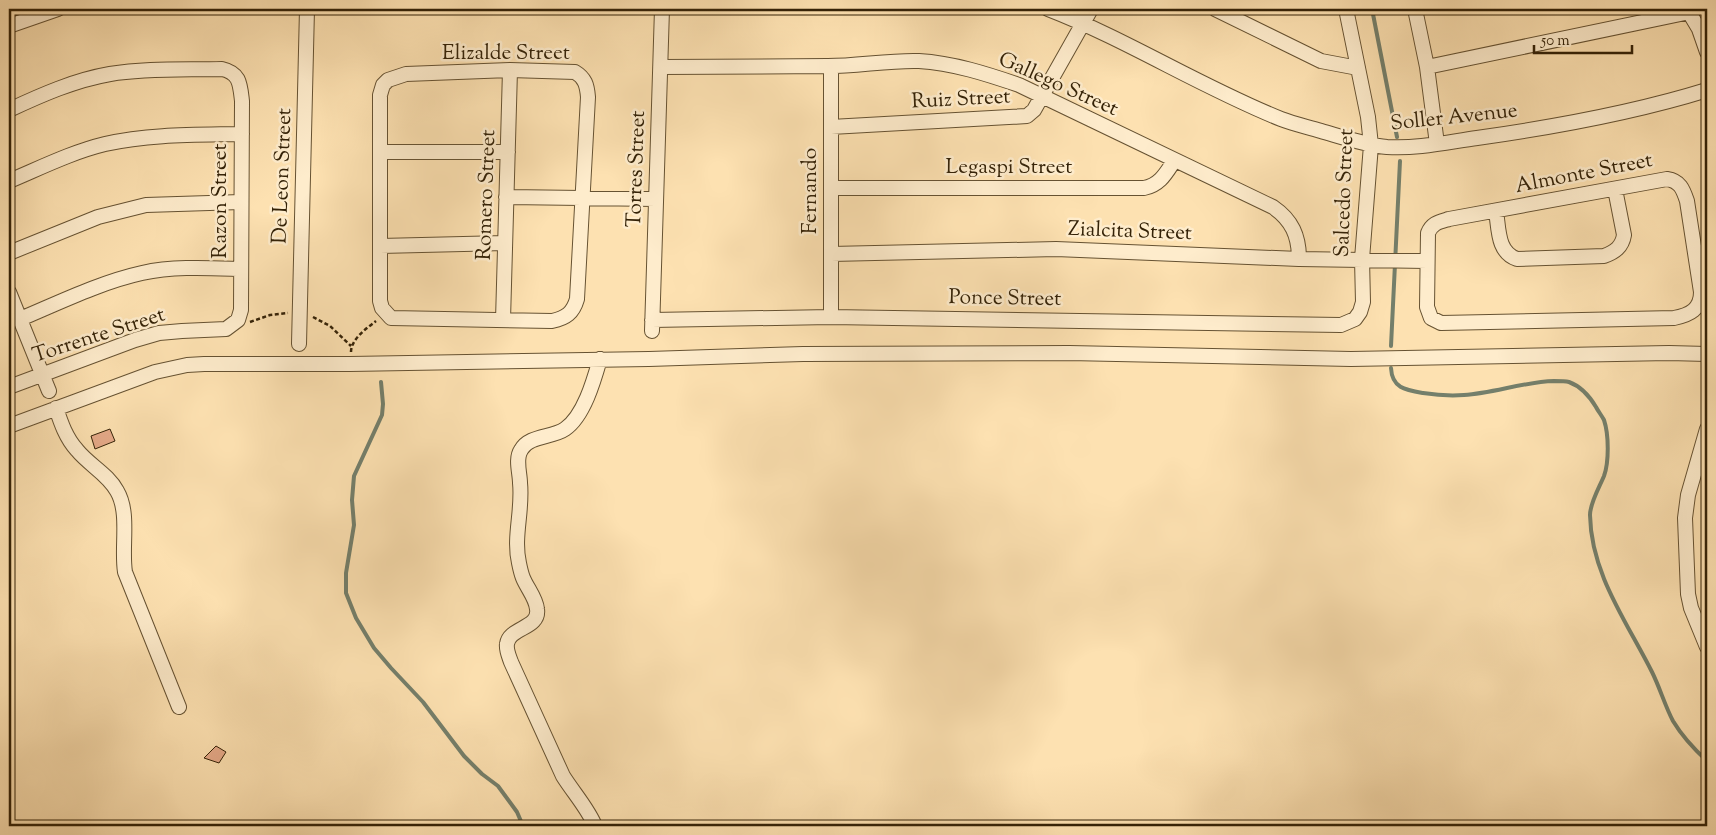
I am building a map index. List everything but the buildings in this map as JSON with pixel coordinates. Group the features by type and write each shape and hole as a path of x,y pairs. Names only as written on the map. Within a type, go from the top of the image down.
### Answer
{"street":[{"path":"9,26 58,9"},
{"name":"De Leon Street","path":"298,344 307,9"},
{"name":"Torres Street","path":"652,326 662,9"},
{"name":"Soller Avenue","path":"1048,9 1084,23 1236,99 1283,119 1371,144 1404,147 1520,132 1666,102 1707,90"},
{"name":"Ruiz Street","path":"831,127 1023,117 1034,110 1091,9"},
{"path":"1215,9 1321,61 1358,68"},
{"name":"Salcedo Street","path":"1346,9 1368,117 1371,144 1362,259 1363,302 1360,312 1355,319"},
{"path":"1416,9 1427,67 1437,144"},
{"path":"1427,67 1689,11 1699,29 1707,52"},
{"name":"Gallego Street","path":"661,67 831,66 920,62 945,65 1001,79 1019,85 1280,211 1295,231 1299,259"},
{"name":"Fernando","path":"831,66 832,317"},
{"name":"Razon Street","path":"9,110 73,83 110,74 156,70 222,69 234,74 241,90 241,310 238,320 232,326"},
{"name":"Elizalde Street","path":"510,70 564,70 575,72 583,77 587,86 577,299 574,307 569,314 561,319 552,321 391,318 382,308 380,301 380,95 383,85 388,80 406,74 510,70"},
{"name":"Romero Street","path":"502,320 510,70"},
{"path":"9,181 55,161 104,144 167,135 242,134"},
{"path":"380,152 508,152"},
{"name":"Legaspi Street","path":"831,188 1144,188 1156,184 1174,161"},
{"name":"Almonte Street","path":"1667,179 1674,180 1684,190 1701,292 1700,303 1691,313 1674,318 1441,323 1430,318 1428,313 1427,261 1428,233 1430,228 1434,224 1449,219 1496,211 1667,179"},
{"path":"1496,211 1501,242 1509,256 1517,259 1604,256 1613,253 1623,242 1624,235 1616,189"},
{"path":"506,197 656,199"},
{"path":"9,253 98,217 146,205 241,202"},
{"path":"380,246 505,243"},
{"name":"Zialcita Street","path":"832,254 1056,249 1299,259 1427,261"},
{"path":"20,319 105,284 141,273 182,268 241,269"},
{"path":"9,292 49,391"},
{"name":"Ponce Street","path":"652,326 832,317 1341,325 1355,319"},
{"name":"Torrente Street","path":"9,387 159,333 182,330 218,331 232,326"},
{"path":"9,426 155,372 187,365 803,354 1069,353 1351,359 1669,353 1707,354"},
{"path":"595,826 592,818 563,776 511,662 507,643 510,637 530,624 537,616 538,609 523,577 519,560 518,542 521,496 518,457 521,449 529,442 565,429 573,422 589,394 600,359"},
{"path":"56,408 69,439 118,492 123,506 123,559 125,572 179,707"},
{"path":"1707,429 1688,495 1685,518 1688,594 1691,608 1707,647"}],"path":[{"path":"351,346 363,332 386,314"}],"waterway":[{"path":"1372,9 1397,137"},
{"path":"1391,346 1400,161"},
{"path":"1391,368 1392,375 1397,384 1405,389 1423,393 1464,395 1531,383 1562,381 1577,386 1591,399 1604,420 1608,441 1606,470 1590,510 1592,537 1603,577 1658,684 1673,721 1688,742 1707,761"},
{"path":"381,382 382,415 354,476 352,500 354,525 346,573 346,593 356,618 374,648 423,702 464,756 482,774 498,786 517,812 523,826"}]}
